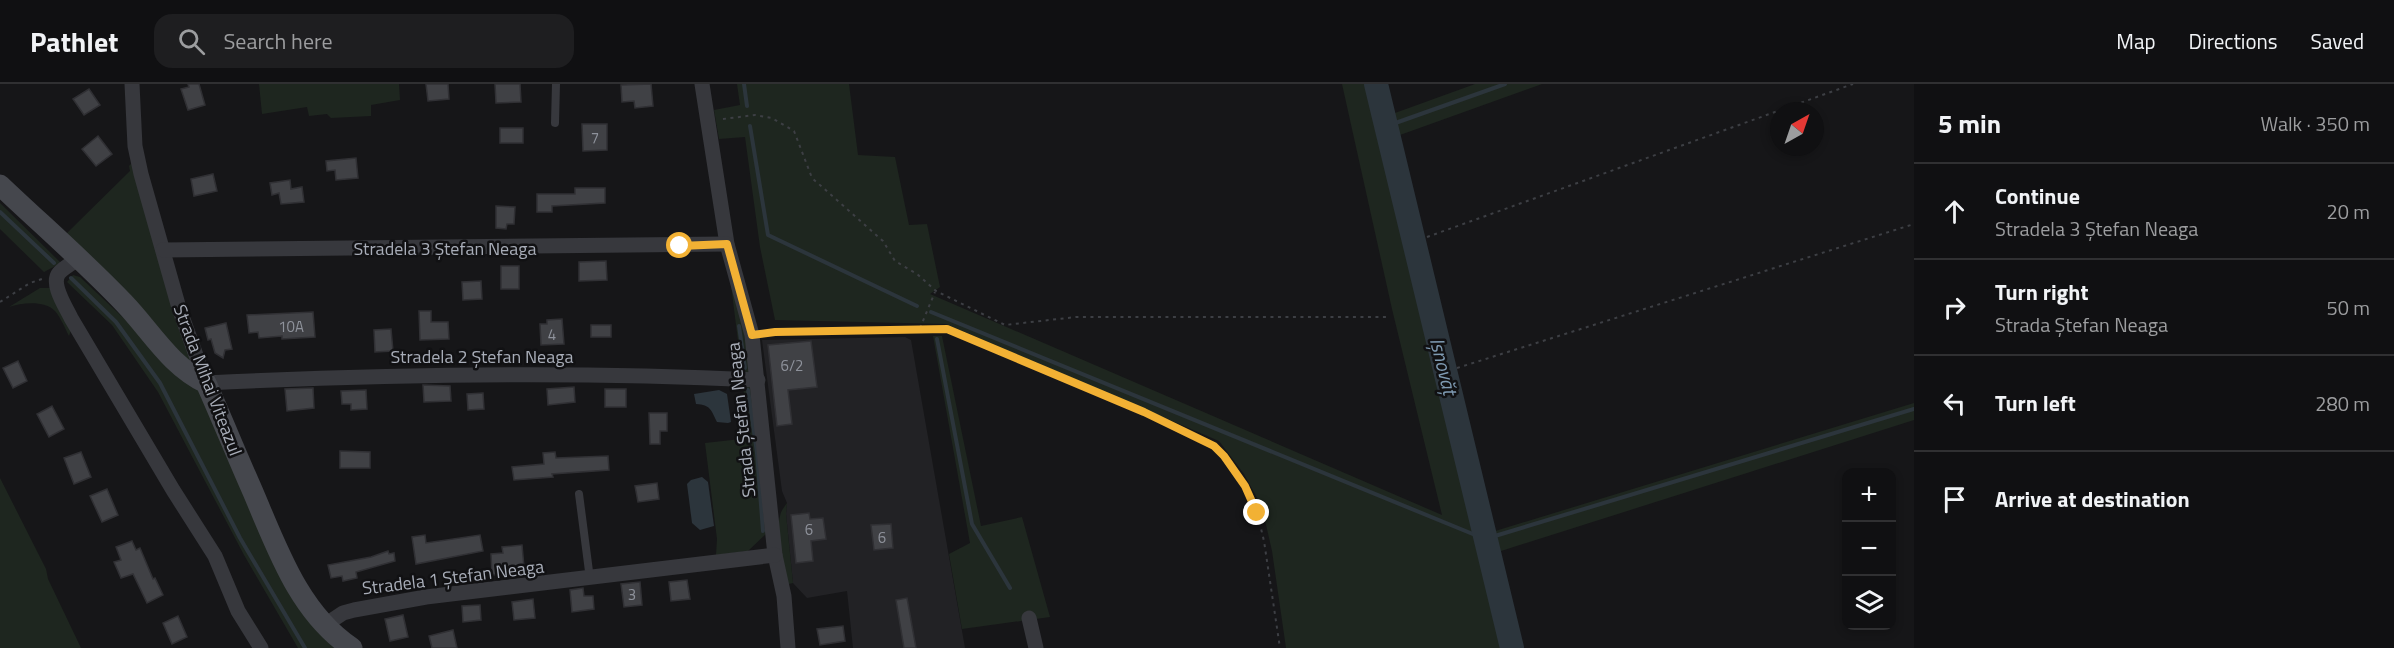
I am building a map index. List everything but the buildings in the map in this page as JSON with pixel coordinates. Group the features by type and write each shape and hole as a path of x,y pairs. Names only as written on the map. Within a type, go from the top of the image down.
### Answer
{"street":[{"name":"Strada Mihai Viteazul","path":"132,84 135,146 179,308 206,383 303,598 325,625 352,648"},
{"name":"Strada Ștefan Neaga","path":"702,84 727,244 752,335 775,555 784,596 788,648"},
{"path":"0,185 125,303 179,366 191,376 206,383"},
{"name":"Stradela 3 Ștefan Neaga","path":"163,250 727,244"},
{"path":"78,259 58,274 56,281 60,294 173,490 215,556 238,611 261,648"},
{"name":"Stradela 2 Ștefan Neaga","path":"206,383 345,376 505,375 669,376 758,380"},
{"name":"Stradela 1 Ștefan Neaga","path":"325,625 343,613 426,597 775,555"},
{"path":"1029,618 1036,648"}],"lane":[{"path":"555,123 556,84"},
{"path":"579,494 590,579"}],"path":[{"path":"1427,237 1853,84"},
{"path":"708,120 755,115 772,118 794,131 812,178 883,241 895,261 917,274 936,291 1005,325 1076,317 1390,317"},
{"path":"1457,368 1914,224"},
{"path":"0,302 30,283 58,274"},
{"path":"920,328 936,291"},
{"path":"752,335 775,332 947,329 1144,412 1214,446 1245,486 1257,513 1264,541 1280,648"}],"shaded area":[{"path":"259,84 399,84 400,100 371,105 371,116 331,118 327,114 309,116 307,107 262,114"},
{"path":"737,84 849,84 858,155 895,157 909,225 927,224 940,287 930,294 1442,515 1392,309 1342,84 1387,84 1395,113 1475,84 1542,84 1400,135 1492,532 1914,403 1914,420 1498,552 1523,648 1286,648 1272,551 1262,507 1244,474 1219,441 946,324 775,320 760,247 745,137 719,139 714,110 740,105"},
{"path":"133,162 192,364 65,235 130,171 129,166"},
{"path":"0,203 61,263 44,272 0,229"},
{"path":"729,269 746,332 749,373 742,373"},
{"path":"73,275 80,277 203,393 263,533 343,648 298,648 244,555 158,392 112,325 67,282"},
{"path":"40,288 51,288 71,330 69,336 55,311 45,305 33,303 9,307"},
{"path":"933,336 942,336 981,526 1022,517 1050,617 962,629 949,554 970,543"},
{"path":"905,337 911,340 965,648 853,648 847,591 807,598 793,583 786,514 787,503 782,491 762,340"},
{"path":"738,383 752,386 767,533 748,551 716,555 717,539 705,443 750,438 743,387"},
{"path":"719,390 727,394 731,422 728,423 717,422 708,407 696,404 694,394"},
{"path":"702,477 708,482 714,526 700,530 692,523 687,484 691,480"},
{"path":"0,478 46,569 48,579 81,648 0,648"},
{"path":"787,503 786,514 793,583 789,584 779,541 780,514"}],"waterway":[{"path":"744,84 747,106"},
{"name":"Ișnovăț","path":"1376,84 1512,648"},
{"path":"1387,126 1505,84"},
{"path":"750,126 768,235 917,306"},
{"path":"0,212 54,263"},
{"path":"71,278 116,322 160,383 240,538 305,648"},
{"path":"931,312 1485,539 1914,409"},
{"path":"739,326 745,368"},
{"path":"937,339 972,524 1010,588"},
{"path":"748,390 757,453 763,531"}],"route":[{"path":"680,246 727,244 752,335 775,332 947,329 1144,412 1214,446 1245,486 1257,513"}]}
